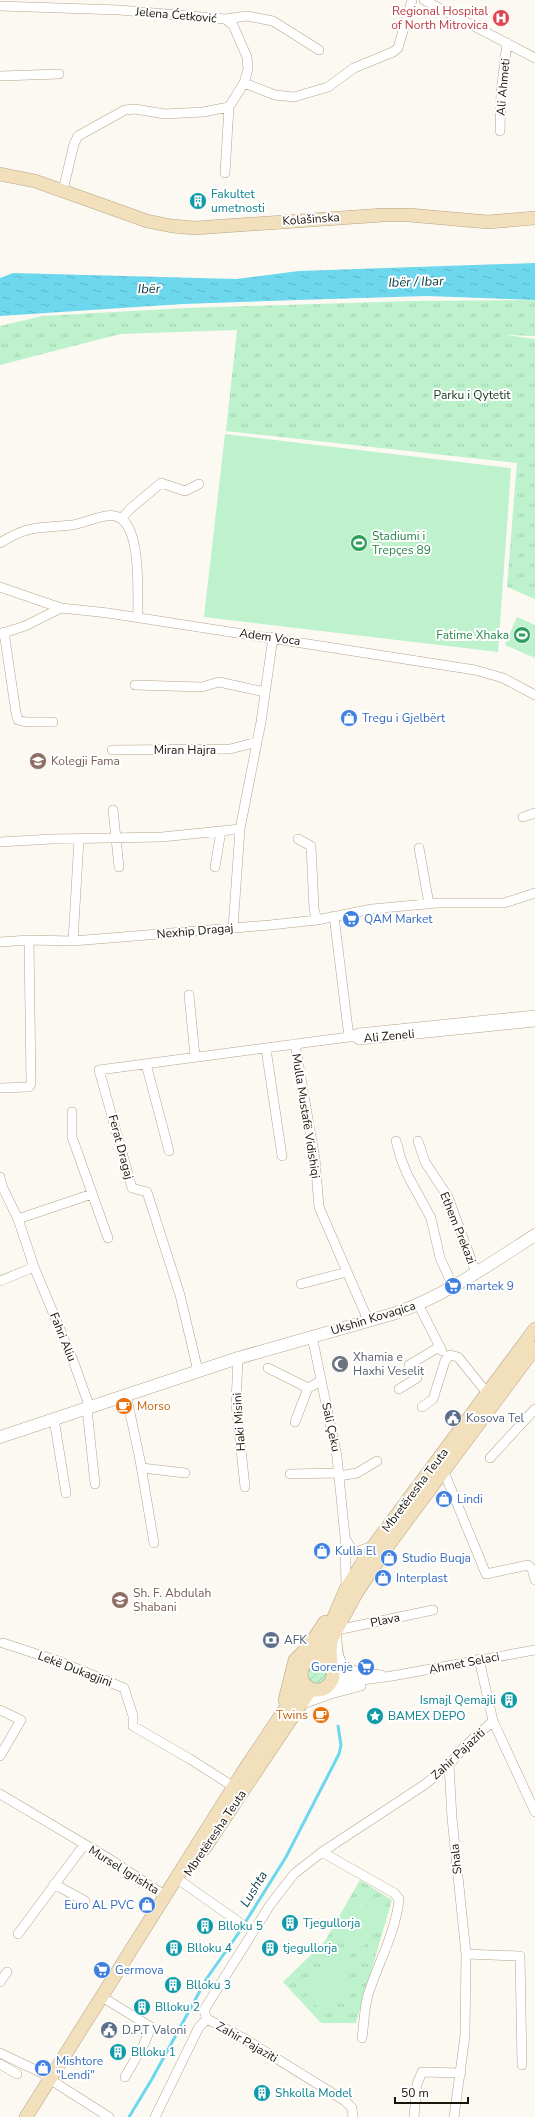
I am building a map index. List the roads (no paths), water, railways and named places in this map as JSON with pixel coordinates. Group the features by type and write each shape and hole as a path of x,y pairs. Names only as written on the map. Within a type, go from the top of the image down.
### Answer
{"main road":[{"name":"Kolašinska","path":"0,174 35,181 147,221 195,228 383,214 488,222 535,218"},
{"name":"Mbretëresha Teuta","path":"310,1659 322,1645 346,1590 374,1545 535,1329"},
{"name":"Mbretëresha Teuta","path":"332,1668 330,1650 332,1640 357,1592 373,1567 535,1348"},
{"path":"283,1710 295,1660 309,1646 346,1590"},
{"path":"319,1657 332,1668 333,1679 324,1689 307,1686 301,1677 302,1667 310,1659 319,1657"},
{"name":"Mbretëresha Teuta","path":"26,2117 106,2000 182,1882 283,1710 307,1686"},
{"name":"Mbretëresha Teuta","path":"33,2117 52,2081 164,1895 238,1789 300,1705 307,1686"}],"street":[{"path":"244,84 275,95 294,97 328,87 354,68 393,52 398,48 412,0"},
{"path":"424,0 535,58"},
{"name":"Jelena Ćetković","path":"0,6 119,10 225,19 247,16 273,21 319,50"},
{"path":"225,19 234,25 247,57 248,69 244,84 229,107 225,173"},
{"name":"Ali Ahmeti","path":"500,131 501,92 507,43"},
{"path":"0,75 59,74"},
{"path":"63,190 74,144 78,136 125,110 135,109 165,114 203,112 229,107"},
{"path":"121,519 130,509 161,483 185,491 199,484"},
{"path":"0,543 13,535 37,527 85,523 109,515 121,519 129,529 136,553 138,618"},
{"name":"Adem Voca","path":"1,588 61,608 108,613 273,637 475,670 503,678 535,695"},
{"path":"53,722 26,722 18,720 2,633 25,626 61,608"},
{"path":"233,928 240,829 257,742 273,637"},
{"path":"135,685 202,687 219,682 265,692"},
{"name":"Miran Hajra","path":"112,750 230,749 257,742"},
{"path":"113,810 119,867"},
{"path":"523,817 535,813"},
{"path":"0,842 162,837 240,829"},
{"path":"215,867 222,831"},
{"path":"73,941 79,839"},
{"path":"298,839 310,846 314,909 317,920"},
{"path":"419,848 429,904"},
{"name":"Nexhip Dragaj","path":"0,942 29,940 73,941 233,928 317,920 372,909 429,904 504,903 535,893"},
{"path":"334,916 351,1037"},
{"path":"0,1088 29,1087 31,1084 29,940"},
{"path":"189,995 195,1056"},
{"name":"Ali Zeneli","path":"351,1037 359,1032 535,1015"},
{"name":"Ali Zeneli","path":"351,1037 359,1040 535,1022"},
{"name":"Ferat Dragaj","path":"198,1371 180,1295 167,1258 148,1192 132,1188 99,1070 195,1056 266,1049 351,1037"},
{"name":"Mulla Mustafë Vidishiqi","path":"295,1044 315,1159 319,1208 368,1320"},
{"path":"266,1049 282,1156"},
{"path":"146,1064 169,1151"},
{"path":"72,1112 72,1136 108,1238"},
{"path":"396,1141 408,1176 431,1218 440,1258 453,1286"},
{"name":"Ethem Prekazi","path":"418,1141 425,1162 448,1197 476,1273"},
{"name":"Fahri Aliu","path":"1,1183 18,1219 34,1267 74,1363 88,1408"},
{"path":"18,1219 92,1194"},
{"name":"Ukshin Kovaqica","path":"0,1437 238,1358 418,1304 476,1273 535,1235"},
{"path":"0,1281 34,1267"},
{"path":"300,1284 347,1272"},
{"path":"418,1304 439,1347 447,1357"},
{"name":"Sali Çeku","path":"312,1336 339,1474 345,1537 346,1590"},
{"path":"399,1389 417,1378 409,1365 439,1347"},
{"path":"447,1357 452,1355 458,1357 487,1393"},
{"path":"422,1407 433,1398 447,1357"},
{"name":"Haki Misini","path":"238,1358 236,1403 245,1487"},
{"path":"268,1368 308,1388 321,1381"},
{"name":"Sali Çeku","path":"295,1422 308,1388"},
{"path":"126,1394 142,1468 154,1543"},
{"path":"88,1408 95,1484"},
{"path":"490,1458 535,1409"},
{"path":"54,1419 66,1493"},
{"path":"290,1474 357,1473 377,1461"},
{"path":"142,1468 185,1473"},
{"path":"444,1472 486,1574 528,1565 532,1569 535,1580"},
{"path":"345,1537 351,1548 357,1552 374,1545"},
{"name":"Plava","path":"337,1630 433,1610"},
{"name":"Mbretëresha Teuta","path":"337,1630 336,1650 340,1660 350,1671 392,1676"},
{"name":"Lekë Dukagjini","path":"3,1643 58,1661 124,1688 133,1716 133,1726 238,1789"},
{"name":"Ahmet Selaci","path":"324,1689 340,1684 535,1650"},
{"path":"479,1659 493,1721 535,1812"},
{"name":"Ahmet Selaci","path":"332,1668 346,1676 392,1676"},
{"path":"300,1705 336,1692 392,1676"},
{"path":"0,1710 21,1720 0,1756"},
{"name":"Zahir Pajaziti","path":"353,2117 352,2108 344,2102 245,2039 207,2019 204,2010 270,1905 294,1874 322,1852 424,1785 449,1765 464,1747 493,1721"},
{"name":"Shala","path":"449,1765 452,1818 466,1954 465,2036 454,2117"},
{"name":"Mursel Igrishta","path":"0,1794 108,1858 164,1895"},
{"name":"Mursel Igrishta","path":"18,1934 84,1845"},
{"path":"322,1852 394,1892 399,1899 398,1910 368,1996 362,2038"},
{"path":"182,1882 243,1925"},
{"path":"54,1884 85,1901"},
{"path":"466,1954 520,1956 522,2065"},
{"path":"0,1982 7,1972"},
{"path":"106,2000 151,2027 144,2044 125,2076"},
{"path":"155,2117 200,2027 207,2019"},
{"path":"0,2053 44,2074 52,2081 109,2117"},
{"path":"0,2064 17,2074"},
{"path":"414,2117 417,2084 422,2072 461,2073"}],"water":[{"path":"535,263 535,300 427,296 183,304 0,316 0,278 13,273 236,279 299,271"}],"waterway":[{"name":"Lushta","path":"129,2117 152,2079 207,1978 238,1934 286,1857 339,1754 341,1745 338,1726"}],"place":[{"name":"Regional Hospital of North Mitrovica","path":"501,18"},
{"name":"Fakultet umetnosti","path":"198,201"},
{"name":"Stadiumi i Trepçes 89","path":"359,543"},
{"name":"Fatime Xhaka","path":"522,635"},
{"name":"Tregu i Gjelbërt","path":"349,718"},
{"name":"Kolegji Fama","path":"38,761"},
{"name":"QAM Market","path":"351,919"},
{"name":"martek 9","path":"453,1286"},
{"name":"Xhamia e Haxhi Veselit","path":"340,1364"},
{"name":"Morso","path":"124,1406"},
{"name":"Kosova Tel","path":"453,1418"},
{"name":"Lindi","path":"444,1499"},
{"name":"Kulla El","path":"322,1551"},
{"name":"Studio Buqja","path":"389,1558"},
{"name":"Interplast","path":"383,1578"},
{"name":"Sh. F. Abdulah Shabani","path":"120,1600"},
{"name":"AFK","path":"271,1640"},
{"name":"Gorenje","path":"366,1667"},
{"name":"Ismajl Qemajli","path":"509,1700"},
{"name":"Twins","path":"321,1715"},
{"name":"BAMEX DEPO","path":"375,1716"},
{"name":"Euro AL PVC","path":"147,1905"},
{"name":"Tjegullorja","path":"290,1923"},
{"name":"Blloku 5","path":"205,1926"},
{"name":"Blloku 4","path":"174,1948"},
{"name":"tjegullorja","path":"270,1948"},
{"name":"Germova","path":"102,1970"},
{"name":"Blloku 3","path":"173,1985"},
{"name":"Blloku 2","path":"142,2007"},
{"name":"D.P.T Valoni","path":"109,2030"},
{"name":"Blloku 1","path":"118,2052"},
{"name":"Mishtore \"Lendi\"","path":"43,2068"},
{"name":"Shkolla Model","path":"262,2093"}],"water label":[{"name":"Ibër / Ibar","path":"416,282"},
{"name":"Ibër","path":"149,289"}],"park label":[{"name":"Parku i Qytetit","path":"472,395"}]}
